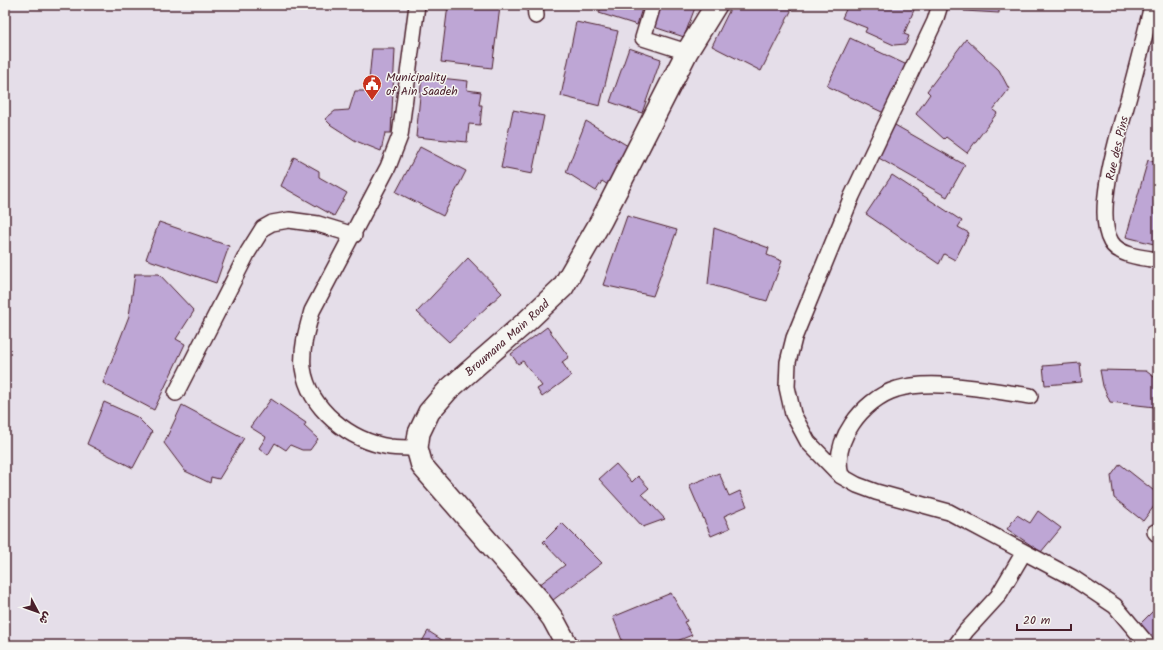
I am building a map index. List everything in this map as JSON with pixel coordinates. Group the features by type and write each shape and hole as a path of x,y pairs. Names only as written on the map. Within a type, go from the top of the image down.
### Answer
{"main road":[{"name":"Broumana Main Road","path":"417,448 419,434 429,412 448,390 526,322 563,287 601,221 687,52 716,5"},
{"path":"417,448 422,466 539,600 554,619 567,645"}],"street":[{"path":"417,5 400,136 388,167 354,235 321,292 312,311 305,334 303,368 308,386 321,408 340,425 353,434 364,439 390,447 417,448"},
{"path":"653,5 644,38 687,52"},
{"path":"940,5 935,21 852,196 794,338 788,362 787,387 793,414 799,428 808,442 841,476 857,485 876,492 949,512 1073,578 1115,606 1148,645"},
{"name":"Rue des Pins","path":"1152,5 1114,155 1106,198 1106,212 1109,235 1111,242 1116,248 1129,254 1158,260"},
{"path":"176,393 248,252 263,228 272,223 289,220 318,224 354,235"},
{"path":"841,476 838,466 840,450 848,429 858,415 875,401 896,389 914,385 942,386 1030,396"},
{"path":"956,645 966,631 998,596 1024,552"}],"building":[{"path":"448,5 500,7 492,68 441,62"},
{"path":"602,5 643,5 637,25 599,13"},
{"path":"656,5 696,5 684,37 648,25"},
{"path":"732,5 794,5 761,71 712,46"},
{"path":"848,5 916,5 904,34 909,36 906,44 894,45 865,32 867,28 842,18"},
{"path":"965,5 999,5 999,13 964,11"},
{"path":"576,22 618,31 600,106 561,96"},
{"path":"850,38 907,65 884,113 827,86"},
{"path":"966,39 999,70 1009,89 993,110 997,113 967,153 946,137 944,139 916,114 930,94 927,91"},
{"path":"629,48 661,59 642,113 610,102"},
{"name":"Municipality of Ain Saadeh","path":"372,49 395,49 391,133 385,133 381,151 356,141 331,125 325,119 335,111 349,110 355,91 368,91"},
{"path":"422,76 468,81 467,90 481,92 479,105 482,105 480,125 469,124 467,142 416,137"},
{"path":"513,110 544,116 532,174 501,168"},
{"path":"586,121 628,146 608,185 602,181 596,191 566,172"},
{"path":"895,125 965,165 947,197 877,157"},
{"path":"420,147 466,171 443,216 396,192"},
{"path":"294,157 319,171 319,177 347,193 334,216 281,186"},
{"path":"1148,160 1158,163 1158,245 1126,237"},
{"path":"892,175 962,221 958,227 969,233 955,260 944,254 939,264 866,214"},
{"path":"627,216 677,230 653,296 603,285"},
{"path":"159,222 229,246 216,283 146,259"},
{"path":"714,228 769,248 767,255 782,261 767,301 708,284"},
{"path":"468,258 502,293 449,342 417,312"},
{"path":"135,274 159,274 194,311 176,339 185,344 154,410 103,383 129,316"},
{"path":"547,327 569,357 562,362 571,376 542,397 537,389 542,386 523,361 518,364 511,354"},
{"path":"1080,363 1082,382 1045,385 1043,366"},
{"path":"1100,370 1146,371 1158,380 1158,405 1155,407 1110,402 1103,386"},
{"path":"271,399 306,423 304,426 318,439 310,450 302,450 290,445 286,450 275,443 268,455 259,448 266,437 250,427"},
{"path":"104,402 137,417 152,432 133,468 87,444"},
{"path":"182,405 244,438 219,479 211,477 210,483 185,471 164,443"},
{"path":"616,464 632,482 638,476 649,488 642,494 665,519 643,527 599,479"},
{"path":"1120,464 1158,494 1158,501 1143,521 1114,498 1111,476"},
{"path":"719,473 729,496 740,491 747,506 724,516 730,528 711,536 689,485"},
{"path":"1038,511 1061,528 1041,552 1007,529 1017,515 1030,523"},
{"path":"562,523 602,563 553,600 539,585 565,565 543,542"},
{"path":"671,593 687,621 684,622 692,635 667,645 625,645 613,617"},
{"path":"1158,606 1158,645 1140,624"},
{"path":"428,631 450,645 420,645"},
{"path":"198,641 206,645 179,645 181,644"}],"place":[{"name":"Municipality of Ain Saadeh","path":"372,101"}]}
